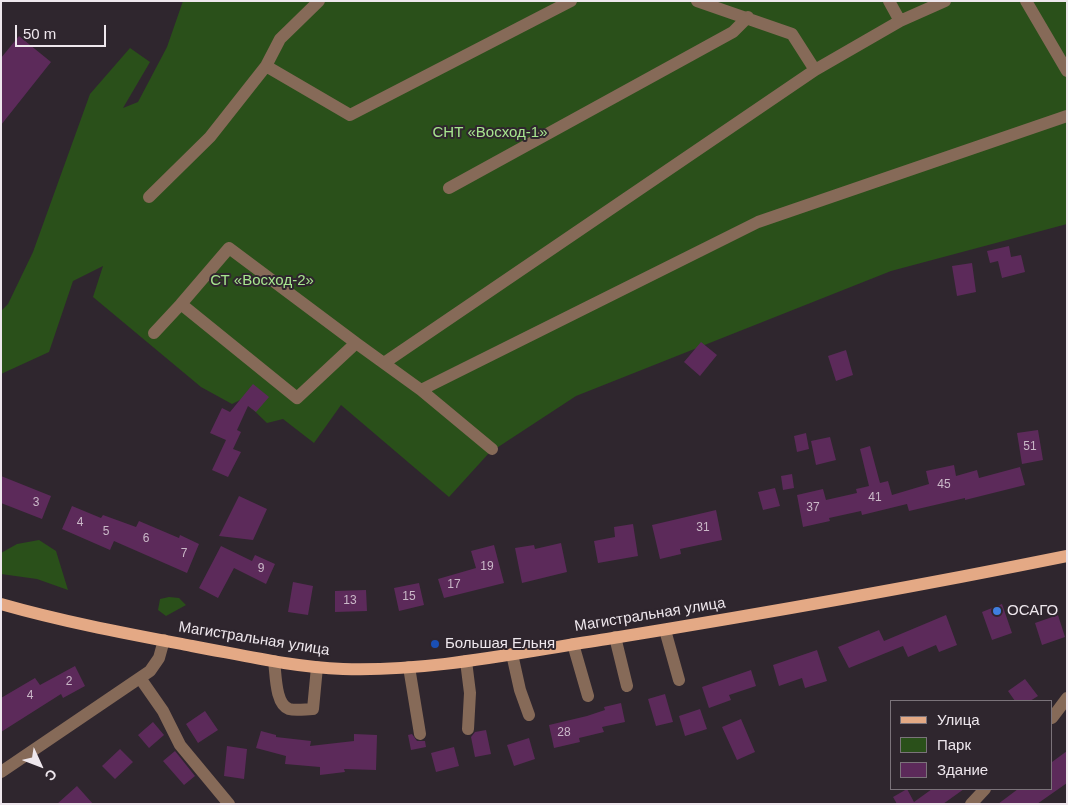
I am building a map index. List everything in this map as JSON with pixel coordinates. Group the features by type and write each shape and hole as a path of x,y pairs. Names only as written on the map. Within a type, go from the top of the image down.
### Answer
{"main road":[{"name":"Магистральная улица","path":"1,604 164,640 274,661 343,669 409,667 466,661 665,630 863,596 1067,556"}],"street":[{"path":"149,197 210,137 266,66 280,39 319,1"},
{"path":"266,66 350,115 571,1"},
{"path":"697,1 748,17 792,34 816,70"},
{"path":"889,1 900,21"},
{"path":"384,363 816,70 900,21 945,1"},
{"path":"1026,1 1067,71"},
{"path":"449,188 733,32 748,17"},
{"path":"422,390 758,222 1067,116"},
{"path":"154,334 229,248 422,390 492,449"},
{"path":"181,304 297,398 356,343"},
{"path":"665,630 679,680"},
{"path":"615,637 627,686"},
{"path":"1,772 150,671 159,658 164,640"},
{"path":"574,644 588,696"},
{"path":"512,654 520,690 530,716"},
{"path":"274,661 279,698 284,707 291,710 313,709 317,667"},
{"path":"466,661 470,693 468,729"},
{"path":"409,667 420,734"},
{"path":"140,678 163,711 180,745 229,804"},
{"path":"1053,717 1067,698"},
{"path":"971,804 985,790"}],"green space":[{"path":"183,1 1067,1 1067,224 891,271 576,396 489,453 449,497 341,405 314,443 283,419 267,423 242,399 232,404 201,387 93,297 103,266 73,281 49,352 1,374 1,311 8,304 33,252 90,94 130,48 150,62 123,108 138,102 167,47"},
{"path":"39,540 56,551 68,590 37,579 1,574 1,553 17,544"},
{"path":"169,597 179,598 186,605 166,616 158,610 160,599"}],"building":[{"path":"19,36 51,62 1,125 1,58"},
{"path":"1009,246 1011,257 1021,255 1025,272 1002,278 998,261 990,263 987,251"},
{"path":"972,263 976,292 957,296 952,266"},
{"path":"701,342 717,355 700,376 684,362"},
{"path":"846,350 853,375 836,381 828,356"},
{"path":"253,384 269,397 256,412 248,406 237,430 241,432 233,449 241,452 228,477 212,470 226,440 210,433 222,408 230,412"},
{"path":"1038,430 1043,460 1022,464 1017,433"},
{"path":"806,433 809,449 797,452 794,436"},
{"path":"830,437 836,460 816,465 811,441"},
{"path":"870,446 880,483 888,481 892,495 929,484 926,471 954,465 956,476 977,470 979,478 1020,467 1025,485 965,500 965,498 909,511 907,504 862,515 861,511 829,518 830,521 803,527 797,495 823,489 826,500 857,493 856,489 869,486 860,449"},
{"path":"792,474 794,488 783,490 781,476"},
{"path":"1,476 51,496 42,519 1,503"},
{"path":"775,488 780,506 763,510 758,492"},
{"path":"239,496 267,509 253,540 219,536"},
{"path":"72,506 101,518 103,515 136,527 139,521 179,538 180,535 199,544 187,573 114,541 110,550 62,529"},
{"path":"716,510 722,540 680,549 681,554 660,559 652,525"},
{"path":"633,524 638,556 598,563 594,541 615,537 614,527"},
{"path":"561,543 567,572 522,583 515,548 534,545 535,549"},
{"path":"494,545 504,583 444,598 438,579 476,568 471,551"},
{"path":"221,546 252,561 255,555 275,564 266,584 234,568 218,598 199,588"},
{"path":"293,582 313,586 308,615 288,612"},
{"path":"419,583 424,605 399,611 394,588"},
{"path":"366,590 367,611 335,612 335,591"},
{"path":"1002,604 1012,633 992,640 982,612"},
{"path":"946,615 957,645 939,652 936,645 908,657 903,646 849,668 838,647 879,630 884,641"},
{"path":"1058,615 1065,637 1042,645 1035,623"},
{"path":"817,650 827,681 805,688 802,678 779,686 773,665"},
{"path":"75,666 85,686 63,698 61,694 1,732 1,698 35,678 40,685"},
{"path":"751,670 756,686 729,695 731,700 709,708 702,687"},
{"path":"1025,679 1038,696 1032,700 1014,700 1008,691"},
{"path":"665,694 673,722 656,726 648,699"},
{"path":"621,703 625,722 602,727 604,732 579,738 580,742 554,748 549,725 587,716 605,710 604,707"},
{"path":"700,709 707,729 685,736 679,716"},
{"path":"205,711 218,730 198,743 186,724"},
{"path":"741,719 755,752 737,760 722,727"},
{"path":"153,722 164,735 149,748 138,735"},
{"path":"486,730 491,754 475,757 471,737 475,732"},
{"path":"261,731 276,735 276,737 311,741 310,746 354,741 354,734 377,735 376,770 344,769 345,772 320,775 320,767 285,764 286,756 256,748"},
{"path":"412,734 417,741 425,741 426,747 411,750 408,735"},
{"path":"529,738 535,759 514,766 507,745"},
{"path":"227,746 247,749 244,779 224,776"},
{"path":"454,747 459,766 436,772 431,753"},
{"path":"120,749 133,762 115,779 102,766"},
{"path":"175,751 195,776 184,785 163,761"},
{"path":"1067,751 1067,783 1037,804 998,804 1017,790 1053,790 1053,761"},
{"path":"77,786 93,804 57,804"},
{"path":"908,790 914,802 931,790 963,790 943,804 897,804 893,797"}],"place":[{"name":"ОСАГО","path":"997,611"},
{"name":"Большая Ельня","path":"435,644"}],"park label":[{"name":"СНТ «Восход-1»","path":"490,133"},
{"name":"СТ «Восход-2»","path":"262,281"}]}
